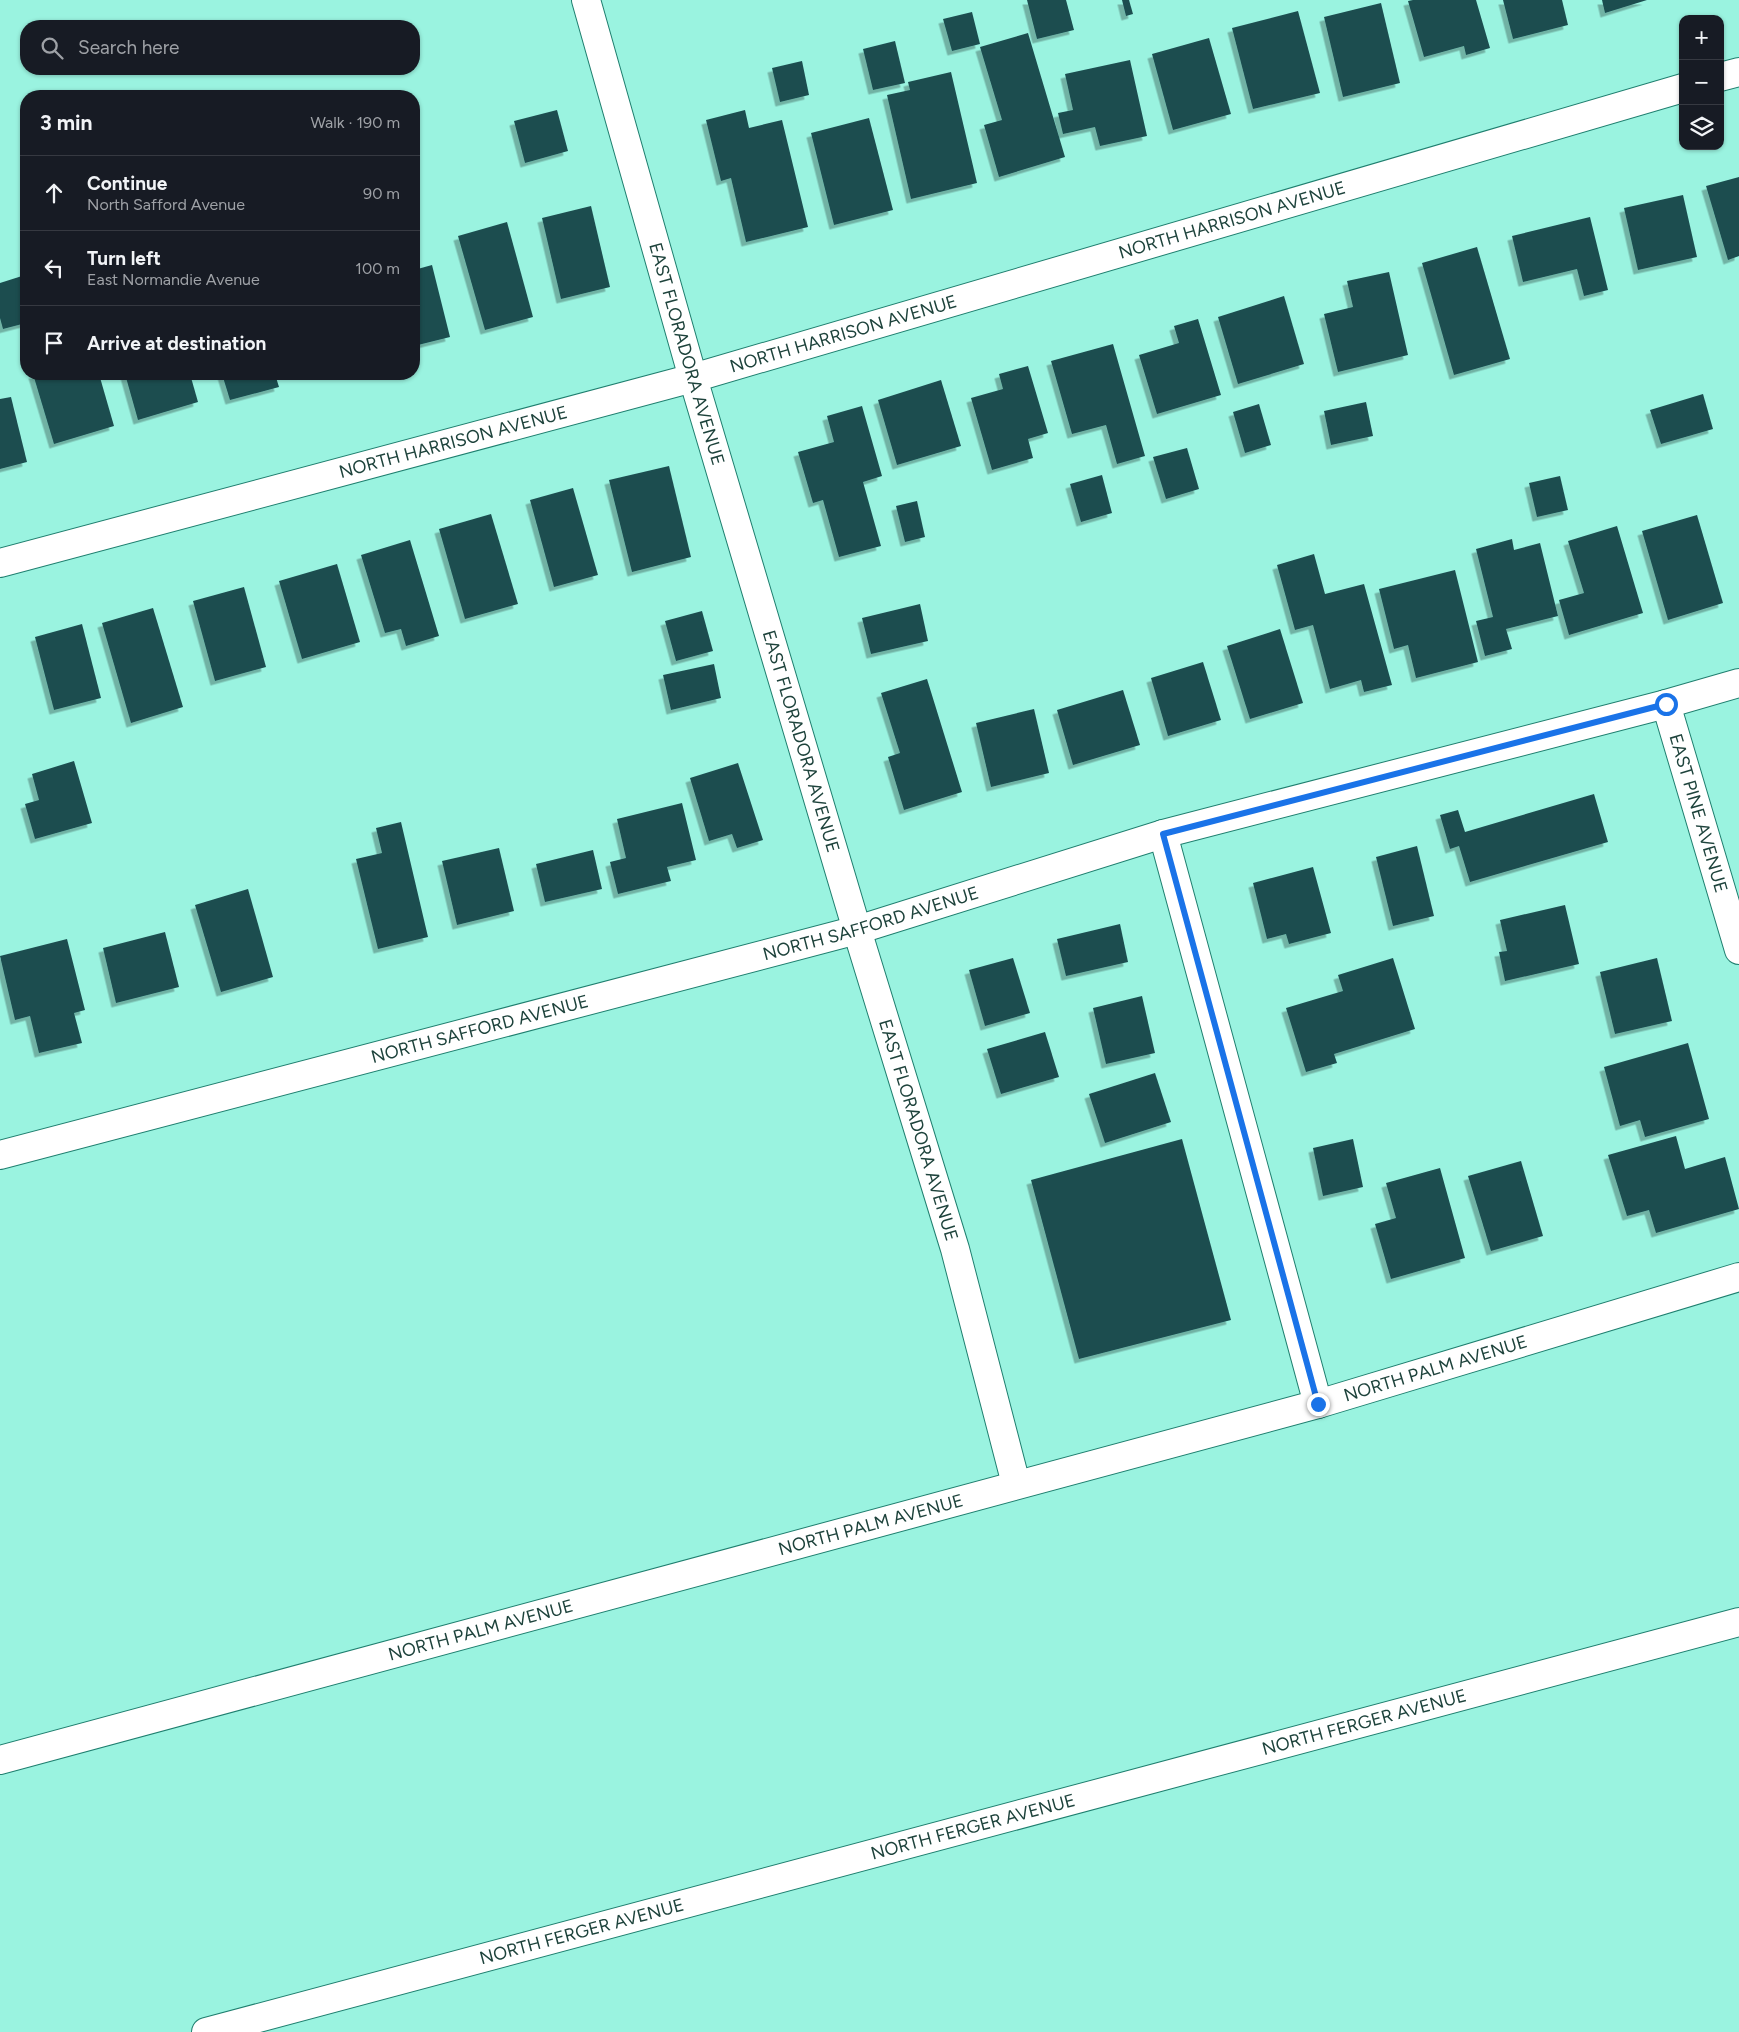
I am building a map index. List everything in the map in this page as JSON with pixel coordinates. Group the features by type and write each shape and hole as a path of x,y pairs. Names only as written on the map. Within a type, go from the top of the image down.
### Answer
{"street":[{"name":"EAST FLORADORA AVENUE","path":"586,0 693,378 856,930 954,1249 1016,1484"},
{"path":"1724,76 1739,72"},
{"name":"NORTH HARRISON AVENUE","path":"0,564 693,378 1679,89"},
{"name":"NORTH SAFFORD AVENUE","path":"0,1154 856,930 1163,834 1666,704 1739,682"},
{"name":"EAST PINE AVENUE","path":"1666,704 1739,950"},
{"path":"1163,834 1318,1404"},
{"name":"NORTH PALM AVENUE","path":"0,1760 1016,1484 1318,1404 1739,1278"},
{"name":"NORTH FERGER AVENUE","path":"206,2032 1739,1622"}],"building":[{"path":"1027,0 1066,0 1074,30 1037,39"},
{"path":"1122,0 1129,0 1133,14 1126,16"},
{"path":"1476,0 1490,48 1466,55 1464,46 1424,57 1408,1"},
{"path":"1503,0 1562,0 1568,25 1513,39"},
{"path":"1602,0 1647,0 1605,13"},
{"path":"1381,3 1400,83 1343,97 1324,17"},
{"path":"1298,11 1320,93 1253,109 1232,28"},
{"path":"972,12 980,44 952,51 943,19"},
{"path":"1028,33 1065,157 999,177 984,125 1002,120 980,47"},
{"path":"1209,38 1231,114 1173,130 1152,54"},
{"path":"895,41 905,83 873,90 863,49"},
{"path":"1130,60 1147,136 1100,146 1095,127 1063,134 1058,113 1073,110 1065,74"},
{"path":"802,61 809,95 780,102 772,68"},
{"path":"951,72 977,183 911,199 887,95 910,90 908,82"},
{"path":"557,110 568,151 525,163 514,121"},
{"path":"745,110 749,128 782,120 808,227 746,242 731,178 721,181 706,120"},
{"path":"869,118 893,210 834,225 811,133"},
{"path":"1739,177 1739,256 1728,260 1706,186"},
{"path":"1683,195 1697,257 1638,270 1624,208"},
{"path":"591,206 610,287 561,299 542,218"},
{"path":"1590,217 1608,290 1584,296 1577,269 1523,282 1512,236"},
{"path":"507,222 533,317 485,330 458,236"},
{"path":"1477,247 1510,359 1454,375 1422,263"},
{"path":"432,265 450,337 420,344 420,268"},
{"path":"1389,272 1408,355 1338,372 1324,314 1353,307 1347,281"},
{"path":"20,277 20,325 3,329 0,318 0,283"},
{"path":"1284,296 1304,364 1238,384 1218,317"},
{"path":"1198,319 1221,395 1157,414 1139,355 1179,343 1174,326"},
{"path":"1113,344 1145,456 1117,464 1106,425 1072,434 1051,361"},
{"path":"1028,366 1048,433 1028,439 1033,458 992,470 971,398 1003,389 999,374"},
{"path":"35,380 101,380 114,426 54,444"},
{"path":"127,380 192,380 198,402 138,420"},
{"path":"224,380 277,380 279,387 230,400"},
{"path":"941,380 961,446 897,465 878,400"},
{"path":"1703,394 1713,429 1661,444 1650,410"},
{"path":"11,397 27,462 0,469 0,399"},
{"path":"1366,402 1373,436 1331,445 1324,411"},
{"path":"1259,404 1271,445 1245,453 1233,412"},
{"path":"862,406 882,476 863,482 881,546 839,557 823,500 813,503 798,452 834,442 827,416"},
{"path":"1187,448 1199,489 1166,499 1153,457"},
{"path":"669,466 691,557 632,572 609,480"},
{"path":"1102,475 1112,513 1081,522 1070,484"},
{"path":"1560,476 1568,510 1537,517 1529,483"},
{"path":"573,488 598,575 554,587 530,500"},
{"path":"917,501 925,537 905,542 896,506"},
{"path":"491,514 518,604 465,619 439,529"},
{"path":"1697,515 1723,603 1668,620 1642,531"},
{"path":"1617,526 1643,613 1569,635 1559,600 1584,593 1568,541"},
{"path":"1512,539 1514,550 1540,543 1558,616 1506,629 1512,649 1485,656 1476,621 1493,617 1476,549"},
{"path":"410,540 439,636 406,646 401,629 385,633 361,555"},
{"path":"1314,554 1325,594 1364,584 1392,685 1364,692 1361,680 1330,689 1313,625 1295,630 1277,565"},
{"path":"337,564 360,642 302,659 279,581"},
{"path":"1455,570 1478,662 1416,678 1408,645 1394,649 1379,589"},
{"path":"244,587 266,667 215,681 193,601"},
{"path":"920,604 928,641 871,654 862,618"},
{"path":"153,608 183,707 131,723 102,623"},
{"path":"702,611 713,651 676,661 665,621"},
{"path":"82,624 101,698 54,710 35,637"},
{"path":"1280,629 1303,703 1250,719 1227,646"},
{"path":"1203,662 1221,720 1168,736 1151,678"},
{"path":"714,664 721,698 671,710 663,675"},
{"path":"927,679 962,792 904,810 888,757 900,753 881,693"},
{"path":"1123,690 1140,745 1073,765 1057,710"},
{"path":"1034,709 1049,773 991,787 976,723"},
{"path":"74,761 92,823 35,839 25,804 39,800 32,774"},
{"path":"738,763 763,840 737,848 732,834 709,841 690,778"},
{"path":"1594,794 1608,842 1470,882 1459,846 1450,849 1440,815 1458,810 1465,832"},
{"path":"682,803 696,860 667,867 671,881 618,894 610,862 626,858 617,819"},
{"path":"401,822 428,937 378,949 356,859 382,853 376,828"},
{"path":"1417,846 1434,916 1393,926 1376,857"},
{"path":"499,848 514,911 457,925 442,861"},
{"path":"593,850 602,889 545,902 536,864"},
{"path":"1313,867 1331,933 1289,944 1286,934 1267,939 1253,883"},
{"path":"248,889 273,977 221,992 195,905"},
{"path":"1565,905 1579,964 1505,981 1499,952 1507,951 1500,920"},
{"path":"1120,924 1128,962 1066,976 1057,939"},
{"path":"165,932 179,987 116,1003 103,948"},
{"path":"67,939 85,1010 74,1013 82,1043 39,1053 30,1016 15,1020 0,956"},
{"path":"1013,958 1030,1013 985,1026 969,970"},
{"path":"1393,958 1415,1029 1334,1054 1337,1063 1306,1072 1286,1008 1343,991 1338,975"},
{"path":"1657,958 1672,1021 1615,1034 1600,972"},
{"path":"1142,996 1155,1053 1106,1064 1093,1008"},
{"path":"1045,1032 1059,1077 1001,1094 987,1049"},
{"path":"1688,1043 1709,1119 1645,1137 1640,1120 1620,1126 1604,1067"},
{"path":"1155,1073 1171,1122 1105,1143 1089,1094"},
{"path":"1676,1136 1685,1169 1725,1157 1739,1209 1656,1233 1649,1210 1627,1216 1608,1155"},
{"path":"1182,1139 1231,1320 1079,1359 1031,1180"},
{"path":"1353,1139 1363,1187 1323,1196 1313,1148"},
{"path":"1521,1161 1543,1236 1491,1251 1468,1176"},
{"path":"1440,1168 1465,1258 1391,1279 1375,1224 1396,1218 1386,1183"}],"route":[{"path":"1318,1404 1163,834 1666,704"}]}
